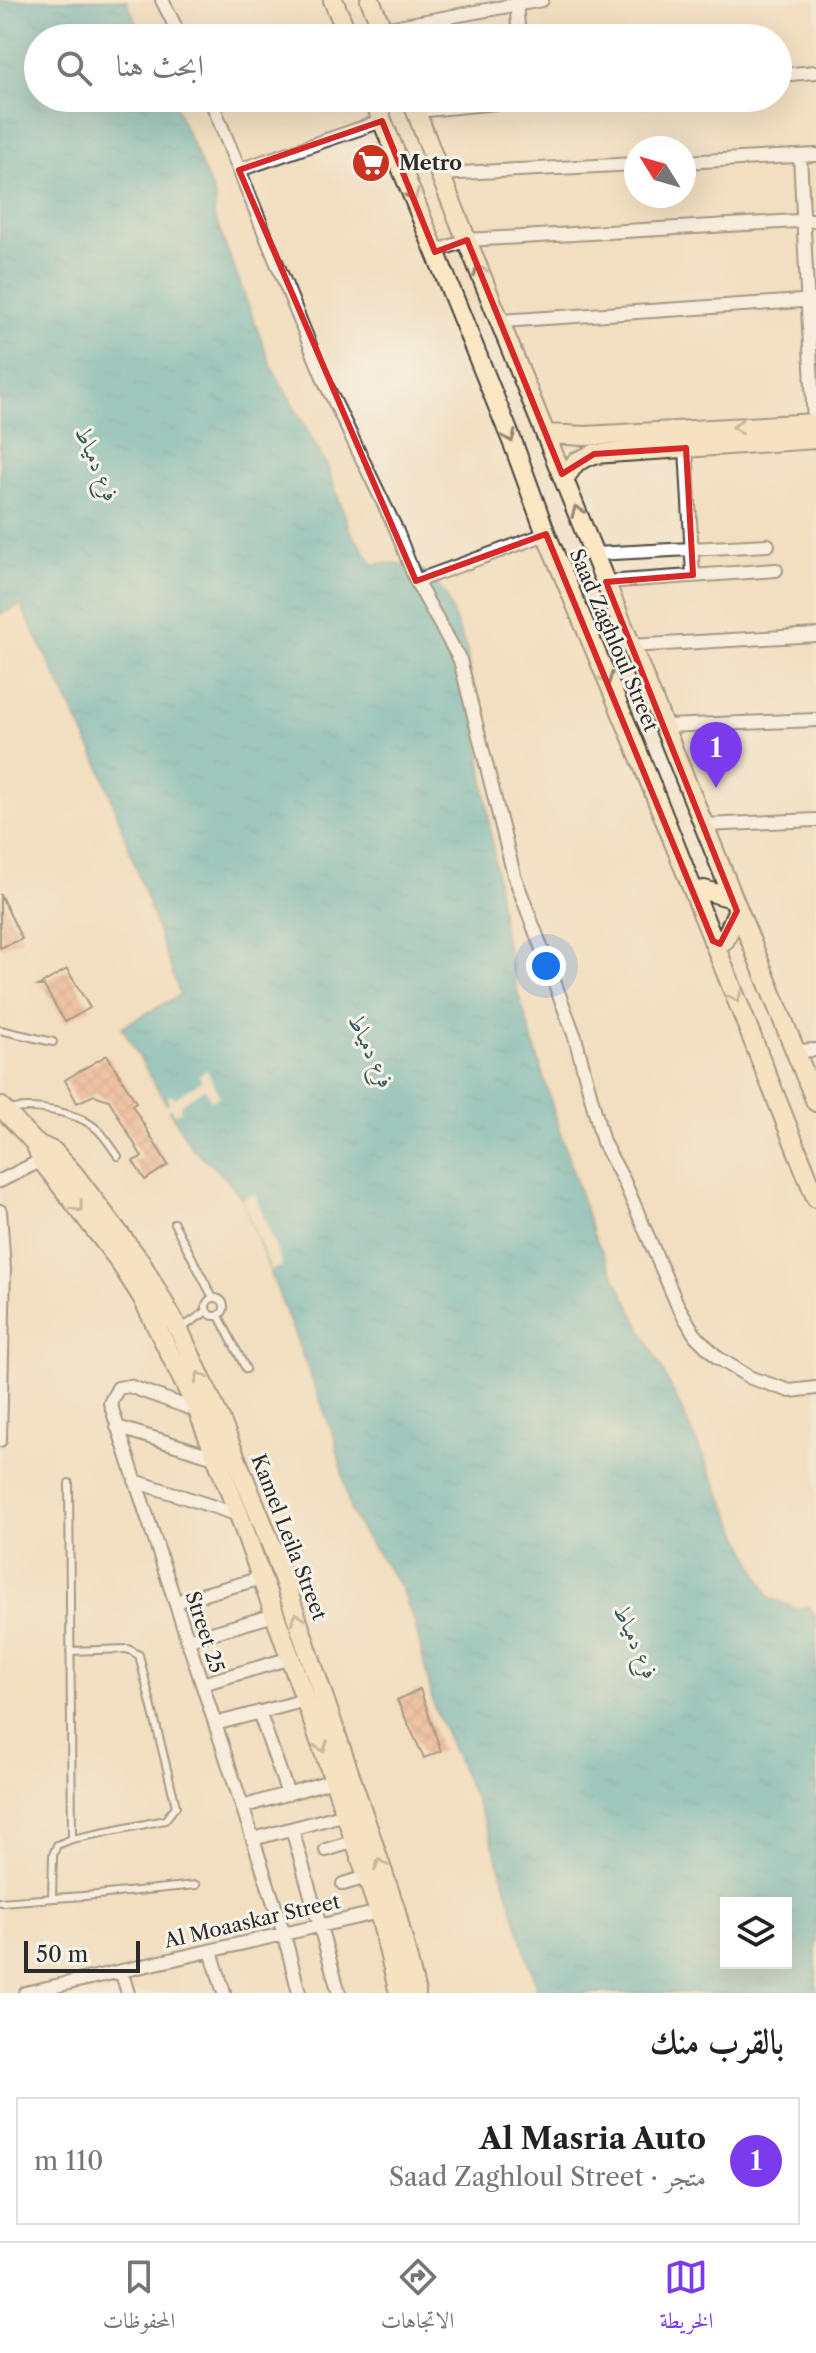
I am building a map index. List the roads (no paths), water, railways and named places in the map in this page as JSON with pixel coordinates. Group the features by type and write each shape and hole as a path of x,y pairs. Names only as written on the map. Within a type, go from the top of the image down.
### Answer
{"main road":[{"path":"333,0 343,24"},
{"path":"370,0 380,24"},
{"name":"Saad Zaghloul Street","path":"378,112 816,1198"},
{"name":"Saad Zaghloul Street","path":"417,112 816,1102"},
{"path":"546,434 585,436 815,428"},
{"path":"564,479 576,462 594,454 686,448 815,428"},
{"path":"695,896 704,890 735,904 725,940 720,944 713,941"},
{"name":"Kamel Leila Street","path":"2,1108 48,1157 73,1173 122,1235 171,1335 220,1419 275,1554 416,1993"},
{"name":"Kamel Leila Street","path":"171,1335 291,1658 367,1877 387,1910 399,1993"}],"street":[{"path":"162,0 174,24"},
{"path":"424,24 542,0"},
{"path":"516,3 518,24"},
{"path":"792,74 816,72"},
{"path":"216,112 325,382 396,529 416,581 460,660 514,875 575,1037 603,1142 624,1181 677,1304 695,1335 718,1358 751,1378 790,1391 816,1388"},
{"path":"239,170 382,121"},
{"path":"696,161 816,155"},
{"path":"800,156 810,221 815,428"},
{"path":"440,174 624,165"},
{"path":"435,252 467,240 810,221"},
{"path":"501,321 812,300"},
{"path":"686,448 693,575"},
{"path":"416,581 546,534"},
{"path":"594,554 768,545"},
{"path":"606,582 776,570"},
{"path":"631,646 816,635"},
{"path":"665,726 816,720"},
{"path":"704,825 816,820"},
{"path":"795,1051 816,1050"},
{"path":"0,1181 48,1157"},
{"path":"0,1211 0,1440"},
{"name":"Street 25","path":"220,1419 135,1387 124,1386 114,1392 110,1403 284,1934 299,1993"},
{"path":"117,1427 218,1458"},
{"path":"135,1481 239,1515"},
{"path":"175,1602 262,1578"},
{"path":"187,1640 275,1615"},
{"path":"202,1684 291,1658"},
{"path":"215,1724 306,1700"},
{"path":"259,1712 288,1794"},
{"path":"242,1807 334,1780"},
{"path":"253,1839 346,1814"},
{"path":"292,1829 339,1993"},
{"path":"326,1850 355,1841"},
{"path":"343,1884 367,1877"},
{"name":"Al Moaaskar Street","path":"25,1993 387,1910"},
{"path":"211,1951 224,1993"},
{"path":"121,1971 128,1993"}],"lane":[{"path":"0,1030 53,1042"},
{"path":"2,1108 38,1108 87,1123 99,1131 118,1156"},
{"path":"174,1223 213,1298"},
{"path":"213,1298 219,1298 224,1303 224,1310 219,1316 212,1316 207,1311 206,1304 213,1298"},
{"path":"171,1335 207,1311"},
{"path":"219,1316 246,1369"},
{"path":"69,1483 72,1839"},
{"path":"52,1898 54,1850 62,1842 165,1820 174,1812 176,1799 139,1655 128,1649 70,1651"},
{"path":"0,1902 196,1885"}],"water":[{"name":"فرع دمياط","path":"0,0 126,0 137,24 24,24 24,112 178,112 216,199 214,215 271,365 327,466 350,530 373,564 396,563 416,568 430,576 446,596 467,651 504,935 517,989 593,1234 668,1381 769,1597 795,1609 809,1606 816,1617 816,1993 538,1993 490,1834 434,1707 415,1624 400,1586 350,1510 335,1439 242,1199 225,1177 191,1147 122,1027 180,995 102,771 21,605 0,614"}],"place":[{"name":"Metro","path":"371,163"},
{"name":"Al Masria Auto","path":"716,788"}]}
